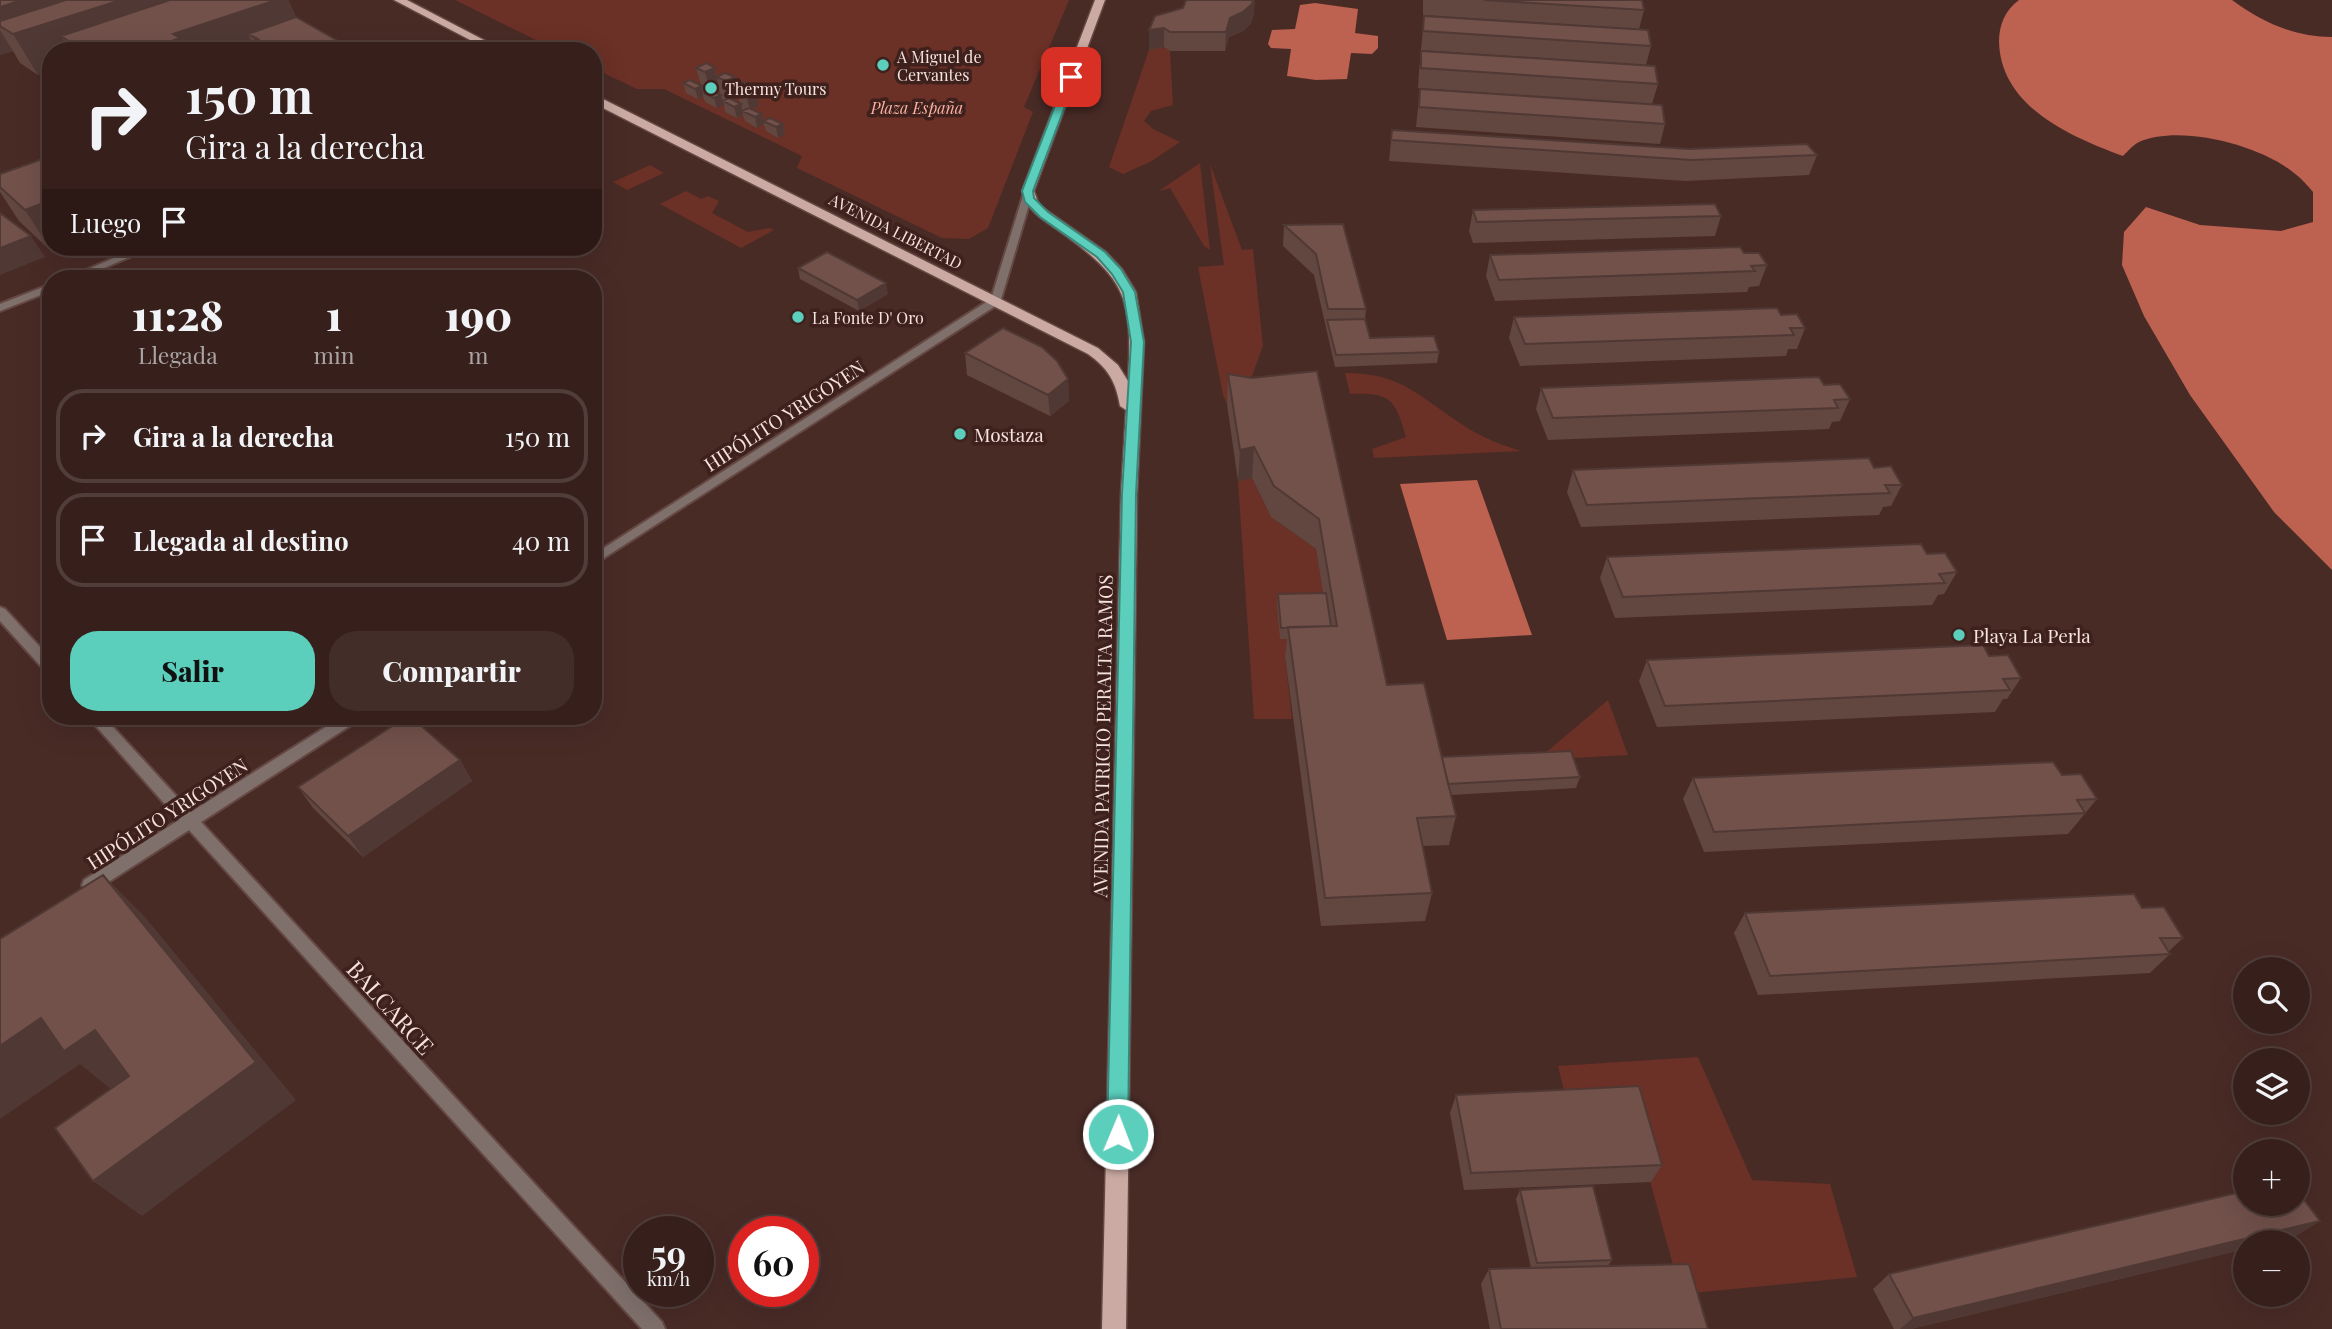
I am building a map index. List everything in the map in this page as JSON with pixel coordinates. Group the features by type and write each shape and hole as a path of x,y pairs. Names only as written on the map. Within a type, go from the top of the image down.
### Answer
{"main road":[{"path":"400,0 482,42"},
{"path":"1028,191 1100,0"},
{"name":"AVENIDA LIBERTAD","path":"602,103 1093,351 1115,368 1125,391 1131,437"},
{"name":"AVENIDA PATRICIO PERALTA RAMOS","path":"1028,191 1034,207 1101,255 1117,272 1129,292 1137,342 1131,437 1114,1329"}],"street":[{"path":"996,301 1028,191"},
{"path":"92,270 126,256"},
{"path":"0,308 42,291"},
{"name":"HIPÓLITO YRIGOYEN","path":"602,555 996,301"},
{"path":"0,612 42,658"},
{"name":"BALCARCE","path":"102,725 655,1329"},
{"name":"HIPÓLITO YRIGOYEN","path":"78,892 340,725"}],"green space":[{"name":"Plaza España","path":"455,0 1069,0 1024,107 1033,112 988,228 969,239 942,238 797,168 802,156 664,89 637,89 602,72 602,42 540,42"},
{"path":"1164,47 1170,51 1173,105 1151,111 1144,121 1153,129 1180,142 1150,162 1123,174 1109,167 1149,50"},
{"path":"1200,163 1210,250 1204,246 1170,188 1159,191"},
{"path":"1210,164 1242,250 1253,249 1263,346 1244,398 1251,408 1227,404 1223,395 1198,267 1224,265"},
{"path":"650,165 664,173 627,190 613,182"},
{"path":"686,191 701,199 708,196 719,201 712,213 748,232 769,228 774,230 741,248 660,204"},
{"path":"1345,373 1365,374 1397,382 1472,431 1521,451 1374,458 1372,449 1406,437 1402,424 1389,400 1374,395 1350,394"},
{"path":"1252,478 1271,517 1316,549 1325,604 1280,639 1330,638 1285,657 1292,719 1254,719 1238,481"},
{"path":"1608,700 1628,755 1537,760"},
{"path":"1698,1057 1752,1180 1830,1184 1857,1277 1681,1294 1629,1104 1568,1107 1558,1066"}],"shaded area":[{"path":"2019,0 2232,0 2279,27 2332,37 2332,570 2274,512 2190,395 2144,316 2122,265 2124,232 2146,207 2200,225 2281,231 2313,222 2313,192 2299,177 2279,163 2241,146 2219,140 2176,135 2139,142 2123,156 2082,139 2042,116 2025,101 2012,84 2003,65 2000,30 2007,13"},
{"path":"1315,3 1358,9 1355,33 1378,36 1378,48 1372,54 1351,53 1347,79 1316,80 1287,76 1291,49 1271,48 1268,44 1272,30 1295,29 1300,5"},
{"path":"1477,480 1532,635 1447,640 1400,484"}],"building":[{"path":"0,0 22,0 0,7"},
{"path":"66,0 121,0 13,34 0,26 0,21"},
{"path":"170,0 276,0 173,34 180,38 169,42 70,42 61,36"},
{"path":"1186,0 1253,0 1243,12 1230,18 1226,32 1170,32 1164,28 1149,30 1155,16 1183,8"},
{"path":"1484,0 1642,0 1644,10"},
{"path":"1424,16 1648,30 1651,46 1423,31"},
{"path":"296,17 340,42 250,42 258,39 248,34"},
{"path":"1421,51 1655,66 1658,84 1421,68"},
{"path":"706,63 715,68 705,72 696,68"},
{"path":"725,73 735,77 726,81 716,77"},
{"path":"690,80 702,86 695,89 683,83"},
{"path":"745,82 755,86 745,90 736,86"},
{"path":"709,89 721,95 714,98 702,92"},
{"path":"1420,89 1662,105 1665,124 1419,107"},
{"path":"729,98 741,104 734,107 723,101"},
{"path":"749,108 762,114 755,117 742,111"},
{"path":"770,118 783,124 776,127 763,121"},
{"path":"1392,130 1689,149 1807,144 1817,155 1692,160 1391,140"},
{"path":"42,159 42,203 25,210 0,187 0,174"},
{"path":"1715,204 1721,216 1477,222 1473,210"},
{"path":"0,213 31,236 0,248"},
{"path":"1343,224 1366,309 1328,309 1316,254 1284,225"},
{"path":"1740,247 1744,253 1759,253 1767,265 1751,266 1755,271 1499,280 1490,255"},
{"path":"827,252 886,283 857,300 798,268"},
{"path":"1777,308 1781,315 1797,314 1805,328 1790,328 1794,335 1525,344 1514,317"},
{"path":"1365,319 1370,338 1434,336 1439,352 1336,355 1327,320"},
{"path":"1003,328 1042,347 1057,361 1068,379 1048,395 965,353"},
{"path":"1317,371 1387,685 1424,683 1456,816 1417,818 1432,893 1325,898 1288,627 1337,626 1319,519 1274,486 1254,447 1240,450 1228,374 1252,378"},
{"path":"1819,377 1824,385 1840,384 1850,399 1834,400 1838,408 1553,418 1541,388"},
{"path":"1869,458 1874,468 1891,466 1902,485 1885,485 1890,493 1587,505 1573,470"},
{"path":"1921,544 1927,554 1945,553 1957,572 1939,574 1945,583 1623,597 1607,557"},
{"path":"1326,593 1331,626 1281,628 1278,594"},
{"path":"1983,645 1989,656 2008,655 2021,678 2003,679 2010,690 1665,706 1647,660"},
{"path":"394,725 420,725 460,760 348,836 298,787"},
{"path":"1571,751 1580,777 1448,784 1442,757"},
{"path":"2053,762 2062,775 2081,774 2097,799 2077,800 2085,813 1714,832 1693,778"},
{"path":"103,875 256,1062 93,1181 55,1128 129,1076 95,1030 64,1051 41,1018 0,1046 0,939"},
{"path":"2134,894 2142,908 2164,907 2183,938 2160,938 2170,954 1770,976 1745,913"},
{"path":"1639,1086 1662,1165 1471,1173 1456,1095"},
{"path":"1593,1186 1612,1260 1537,1263 1520,1190"},
{"path":"2233,1194 2233,1216 2310,1216 2310,1208 2320,1221 2282,1230 2233,1230 2233,1242 1913,1318 1889,1274"},
{"path":"1689,1264 1708,1329 1501,1329 1489,1269"}],"place":[{"name":"A Miguel de Cervantes","path":"883,65"},
{"name":"Thermy Tours","path":"711,88"},
{"name":"La Fonte D' Oro","path":"798,317"},
{"name":"Mostaza","path":"960,434"},
{"name":"Playa La Perla","path":"1959,635"}],"route":[{"path":"1071,77 1028,191 1029,199 1034,207 1101,255 1117,272 1129,292 1137,342 1129,494 1118,1134"}]}
